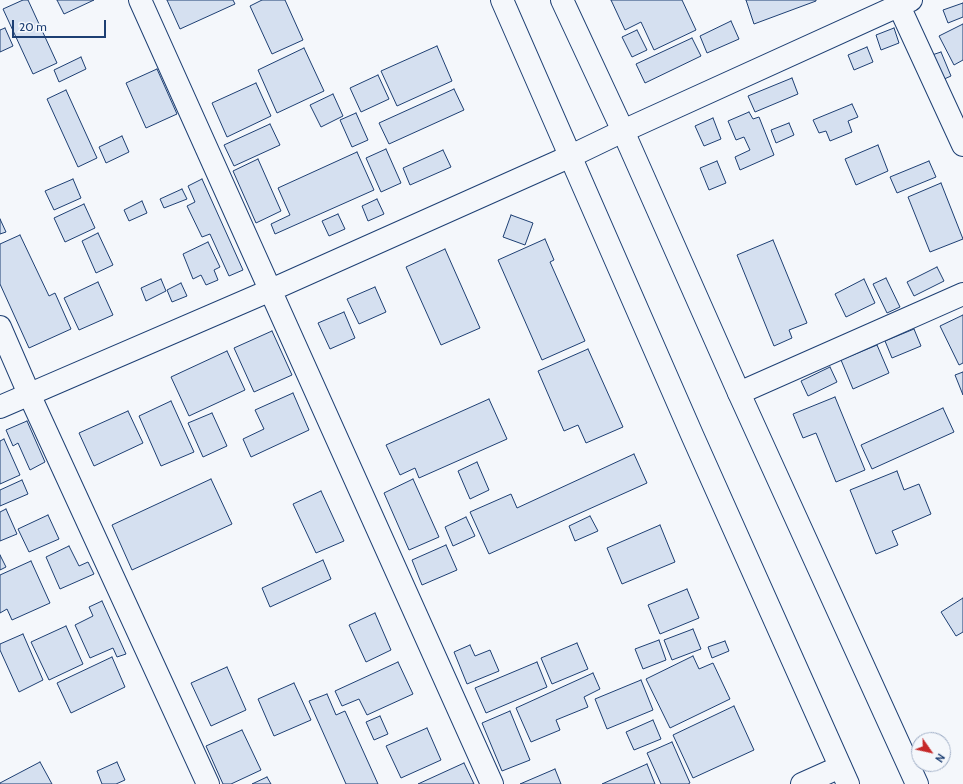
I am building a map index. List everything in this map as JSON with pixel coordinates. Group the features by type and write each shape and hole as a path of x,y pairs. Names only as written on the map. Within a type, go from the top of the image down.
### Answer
{"main road":[{"path":"140,0 492,784"},
{"path":"502,0 690,430 844,776 802,784"},
{"path":"562,0 624,131 739,393 917,784"},
{"path":"0,407 271,290 571,156 905,3 963,145"},
{"path":"739,393 963,294"},
{"path":"0,327 29,394 208,784"}],"building":[{"path":"23,0 28,0 57,63 33,74 3,9"},
{"path":"57,0 94,0 64,14"},
{"path":"167,0 233,0 235,4 180,29"},
{"path":"262,0 285,0 303,40 272,54 250,6"},
{"path":"611,0 682,0 696,30 654,50 641,22 625,30"},
{"path":"746,0 816,0 816,1 754,24"},
{"path":"963,3 963,17 948,23 943,10"},
{"path":"731,21 739,39 707,53 700,36"},
{"path":"963,24 963,60 954,65 939,36"},
{"path":"5,28 13,46 0,52 0,30"},
{"path":"894,28 899,43 881,50 876,35"},
{"path":"637,30 647,50 632,57 622,37"},
{"path":"692,38 701,56 645,83 636,64"},
{"path":"437,46 452,81 397,106 381,71"},
{"path":"867,47 873,62 854,70 848,55"},
{"path":"304,48 324,91 277,113 258,70"},
{"path":"941,52 951,76 942,80 932,55"},
{"path":"81,57 86,69 59,82 54,70"},
{"path":"157,69 177,114 146,128 126,83"},
{"path":"378,75 389,99 361,112 350,88"},
{"path":"792,78 798,94 755,112 748,96"},
{"path":"256,83 271,116 227,137 212,103"},
{"path":"454,89 464,110 389,144 379,123"},
{"path":"66,90 97,158 78,167 47,99"},
{"path":"333,94 343,116 321,127 310,105"},
{"path":"852,104 858,117 848,121 852,132 830,141 826,131 819,133 813,120"},
{"path":"749,112 753,119 759,117 774,155 740,170 735,157 750,150 744,137 736,140 728,121"},
{"path":"356,113 368,140 352,147 340,120"},
{"path":"713,118 721,139 704,146 695,126"},
{"path":"789,123 794,135 776,143 771,130"},
{"path":"270,124 280,145 234,166 224,145"},
{"path":"122,136 129,152 106,163 99,147"},
{"path":"878,145 888,171 856,185 845,159"},
{"path":"386,149 401,183 381,192 366,158"},
{"path":"443,150 451,167 410,185 403,168"},
{"path":"357,152 374,190 275,234 271,224 290,215 278,188"},
{"path":"258,159 281,211 256,223 233,171"},
{"path":"717,161 726,183 709,190 700,168"},
{"path":"929,161 936,177 897,193 890,177"},
{"path":"73,179 81,198 54,210 45,191"},
{"path":"202,179 243,270 229,276 210,234 202,237 187,206 195,202 188,186"},
{"path":"941,183 963,239 930,252 908,197"},
{"path":"182,189 187,199 164,208 160,199"},
{"path":"377,199 384,214 368,221 362,206"},
{"path":"142,201 147,213 129,221 124,210"},
{"path":"84,204 95,228 65,242 54,218"},
{"path":"338,214 345,229 329,236 322,221"},
{"path":"511,215 533,223 525,245 503,237"},
{"path":"0,219 6,232 0,234"},
{"path":"98,233 113,265 96,273 82,241"},
{"path":"20,235 49,296 55,293 71,329 29,348 0,284 0,244"},
{"path":"545,239 554,260 550,262 585,341 542,360 498,260"},
{"path":"773,240 807,323 789,330 792,338 774,346 737,255"},
{"path":"208,242 220,267 214,270 218,280 206,285 201,275 193,279 183,254"},
{"path":"445,249 480,328 441,345 406,267"},
{"path":"937,267 944,281 914,296 907,282"},
{"path":"886,278 900,307 887,313 873,284"},
{"path":"161,279 166,291 146,301 141,288"},
{"path":"864,279 875,303 846,317 835,294"},
{"path":"98,282 113,315 79,330 64,298"},
{"path":"181,283 187,296 172,302 167,290"},
{"path":"375,287 386,312 359,324 347,299"},
{"path":"344,312 355,338 330,349 318,323"},
{"path":"963,315 963,363 959,365 940,326"},
{"path":"914,329 921,346 892,358 885,341"},
{"path":"272,331 292,375 254,392 234,348"},
{"path":"877,345 889,373 853,389 841,360"},
{"path":"588,349 623,427 586,443 578,425 564,431 538,371"},
{"path":"227,351 245,390 189,416 171,377"},
{"path":"830,367 837,382 808,396 801,381"},
{"path":"963,372 963,395 955,375"},
{"path":"293,393 309,430 251,457 243,439 264,429 255,410"},
{"path":"835,397 865,470 836,482 816,433 803,438 793,414"},
{"path":"489,399 507,439 419,478 415,468 400,475 386,445"},
{"path":"171,401 194,452 161,466 139,416"},
{"path":"943,408 954,432 872,469 861,445"},
{"path":"128,411 143,443 94,466 79,433"},
{"path":"212,413 227,446 203,457 188,423"},
{"path":"27,421 45,462 30,470 18,443 13,446 6,430"},
{"path":"4,439 20,475 0,484 0,441"},
{"path":"634,454 647,483 489,554 470,512 511,494 517,508"},
{"path":"477,462 489,490 470,499 458,471"},
{"path":"897,471 904,490 919,484 931,514 892,531 898,545 876,554 850,490"},
{"path":"211,479 232,524 132,570 112,525"},
{"path":"413,479 439,537 409,550 384,493"},
{"path":"22,480 28,494 0,506 0,490"},
{"path":"321,491 344,541 316,553 293,504"},
{"path":"6,509 17,534 0,541 0,512"},
{"path":"48,515 59,539 29,552 18,529"},
{"path":"590,516 598,531 575,541 569,526"},
{"path":"466,517 475,536 453,546 445,527"},
{"path":"660,525 675,562 622,584 607,548"},
{"path":"446,545 457,570 422,585 412,560"},
{"path":"69,546 79,566 88,562 94,574 60,589 46,557"},
{"path":"0,555 6,567 0,570"},
{"path":"323,560 331,579 270,607 262,588"},
{"path":"31,561 50,603 12,620 7,609 0,613 0,575"},
{"path":"687,589 699,618 660,634 648,605"},
{"path":"963,598 963,632 956,636 941,612"},
{"path":"102,601 126,654 117,657 113,648 90,658 75,625 93,616 89,607"},
{"path":"375,613 391,650 366,662 349,625"},
{"path":"66,626 83,664 49,680 31,642"},
{"path":"693,629 701,649 672,660 664,640"},
{"path":"23,634 43,680 19,692 0,650 0,644"},
{"path":"659,640 666,660 643,669 635,649"},
{"path":"725,641 729,651 712,658 708,647"},
{"path":"577,643 588,669 552,684 541,658"},
{"path":"470,645 475,656 490,650 499,671 467,684 454,652"},
{"path":"693,656 699,669 713,663 730,699 670,728 646,679"},
{"path":"112,657 125,687 71,713 57,683"},
{"path":"398,662 413,694 367,715 359,699 342,706 335,691"},
{"path":"537,662 547,687 486,713 475,688"},
{"path":"227,667 246,710 211,726 191,683"},
{"path":"593,673 600,689 584,697 588,707 556,720 560,730 531,742 516,708"},
{"path":"641,680 653,710 607,729 595,699"},
{"path":"294,683 311,720 274,736 258,699"},
{"path":"327,694 336,715 345,711 378,784 346,784 309,701"},
{"path":"734,706 754,750 693,778 673,735"},
{"path":"510,711 530,760 502,771 482,723"},
{"path":"380,716 388,734 374,740 366,722"},
{"path":"653,720 661,739 634,750 626,732"},
{"path":"427,728 441,760 401,778 386,746"},
{"path":"242,730 261,770 231,784 223,784 206,746"},
{"path":"672,742 690,783 688,784 661,784 647,753"},
{"path":"40,762 52,784 0,784 0,783"},
{"path":"117,762 125,780 116,784 102,784 97,771"},
{"path":"464,763 474,784 418,784"},
{"path":"647,764 655,784 602,784"},
{"path":"555,769 561,784 520,784"},
{"path":"267,777 271,784 252,784"}]}
